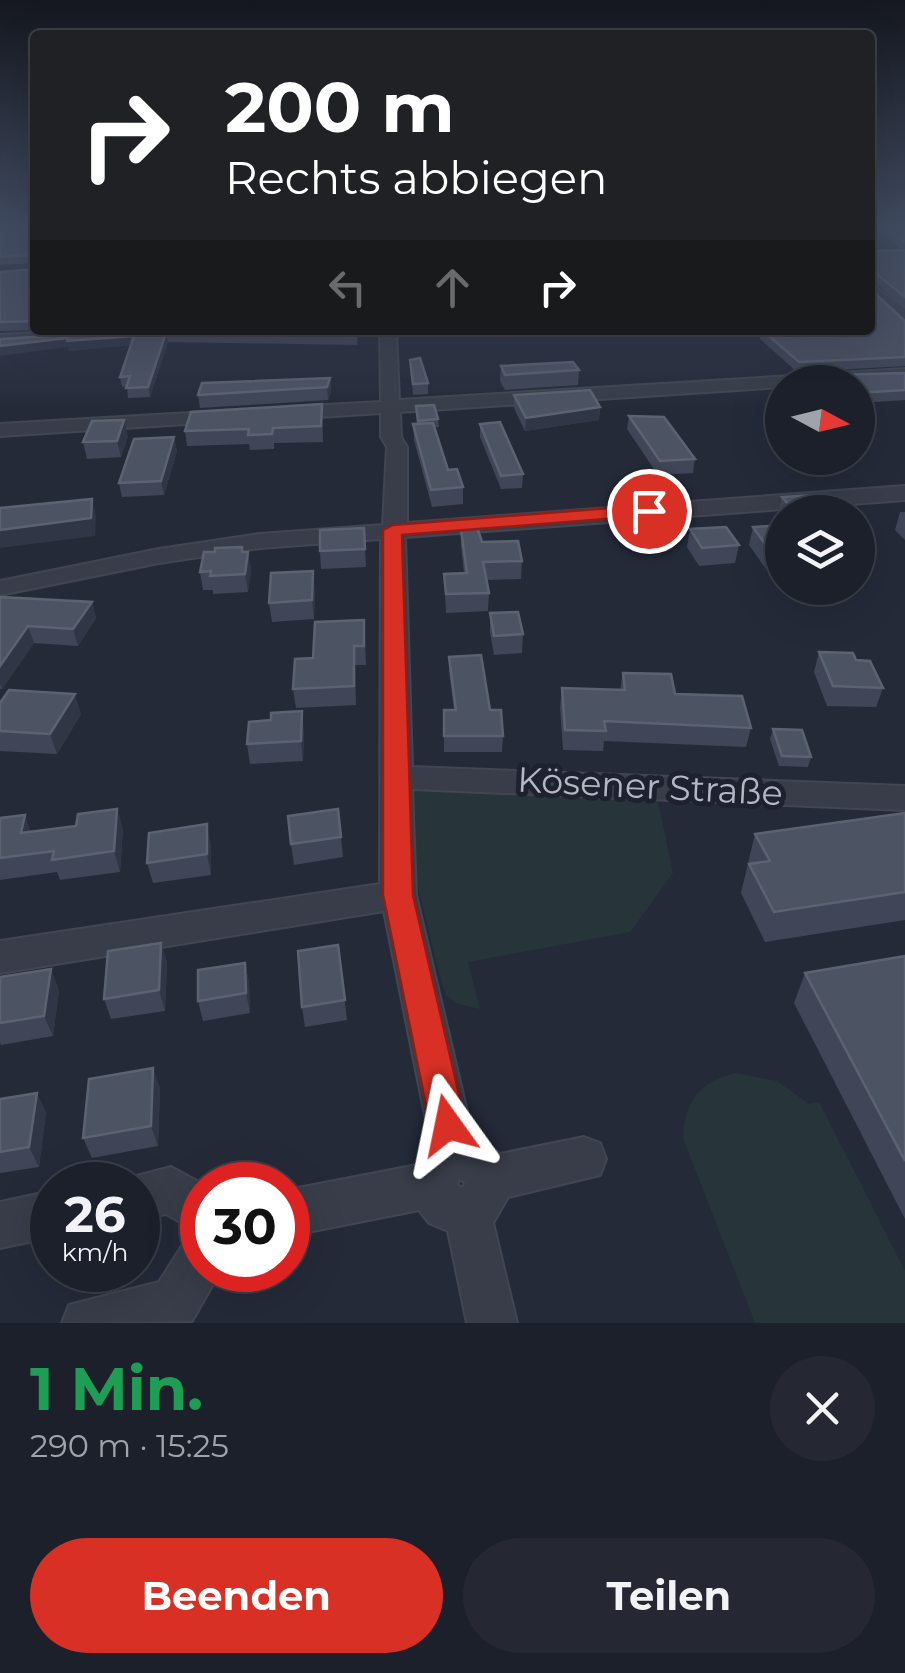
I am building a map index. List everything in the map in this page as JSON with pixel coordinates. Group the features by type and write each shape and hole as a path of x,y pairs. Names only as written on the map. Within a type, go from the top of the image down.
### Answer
{"street":[{"path":"875,288 905,288"},
{"path":"875,291 905,317"},
{"path":"0,340 80,335"},
{"path":"388,335 391,437 397,447 398,516 393,530 398,895 492,1323"},
{"path":"0,430 905,374"},
{"path":"0,588 260,541 905,492"},
{"name":"Kösener Straße","path":"394,776 905,798"},
{"path":"0,957 398,895"},
{"path":"310,1208 584,1158"},
{"path":"0,1225 30,1219"},
{"path":"87,1323 174,1303 181,1292"}],"shaded area":[{"path":"412,786 658,802 673,873 630,932 468,962 480,1009 458,1004 446,995 414,871"},
{"path":"736,1073 777,1081 809,1104 819,1102 905,1271 905,1323 755,1323 683,1138 687,1113 697,1095 713,1081"}],"building":[{"path":"0,288 30,288 30,321 0,322"},
{"path":"875,294 905,321 905,357 799,362 768,335 875,335"},
{"path":"165,335 148,387 126,388 130,376 120,377 134,336 0,346 0,339"},
{"path":"420,358 428,383 413,384 410,360"},
{"path":"573,362 579,370 505,375 501,366"},
{"path":"905,373 905,390 875,392 875,374"},
{"path":"330,378 327,387 198,395 202,383"},
{"path":"590,390 600,407 526,418 514,395"},
{"path":"322,404 321,426 273,428 272,434 248,435 249,429 185,431 191,412"},
{"path":"434,405 438,419 418,421 416,406"},
{"path":"629,416 664,417 695,459 660,461"},
{"path":"124,420 117,441 83,442 92,421"},
{"path":"500,422 523,474 501,476 480,424"},
{"path":"433,423 448,470 457,469 463,487 431,490 413,424"},
{"path":"174,437 161,481 119,483 134,439"},
{"path":"92,499 91,518 0,530 0,508"},
{"path":"765,526 765,544 753,527"},
{"path":"477,527 482,542 518,541 522,561 483,562 489,593 446,594 444,574 467,573 461,530"},
{"path":"726,527 739,545 702,548 690,529"},
{"path":"364,528 365,549 320,551 320,530"},
{"path":"242,547 242,552 248,552 245,574 210,576 211,571 200,572 204,552"},
{"path":"313,571 312,600 269,603 271,573"},
{"path":"0,597 92,602 73,629 28,626 0,666"},
{"path":"518,612 523,634 494,636 490,613"},
{"path":"364,620 364,646 354,646 354,686 293,689 295,659 313,658 315,622"},
{"path":"819,652 853,653 856,660 870,661 883,688 833,686"},
{"path":"481,655 490,710 501,710 503,736 444,736 444,710 456,710 449,657"},
{"path":"623,673 671,674 675,694 742,696 751,728 604,721 606,731 565,730 562,688 625,690"},
{"path":"9,690 75,694 50,734 0,731 0,703"},
{"path":"302,711 301,741 247,744 249,722 271,720 271,713"},
{"path":"773,729 802,730 811,757 782,756"},
{"path":"117,809 114,851 52,860 54,851 0,858 0,818 25,815 21,833 76,826 78,814"},
{"path":"338,809 341,837 291,844 288,816"},
{"path":"905,813 905,892 774,912 749,864 770,861 755,834"},
{"path":"207,824 207,854 147,863 149,833"},
{"path":"161,943 159,990 104,999 108,951"},
{"path":"338,945 345,1000 302,1007 298,951"},
{"path":"905,956 905,1161 805,973"},
{"path":"245,963 246,993 198,1001 198,970"},
{"path":"51,969 44,1016 0,1023 0,977"},
{"path":"153,1068 151,1126 83,1138 89,1079"},
{"path":"37,1093 29,1147 0,1152 0,1099"}],"route":[{"path":"448,1125 398,895 393,530 649,511"}]}
